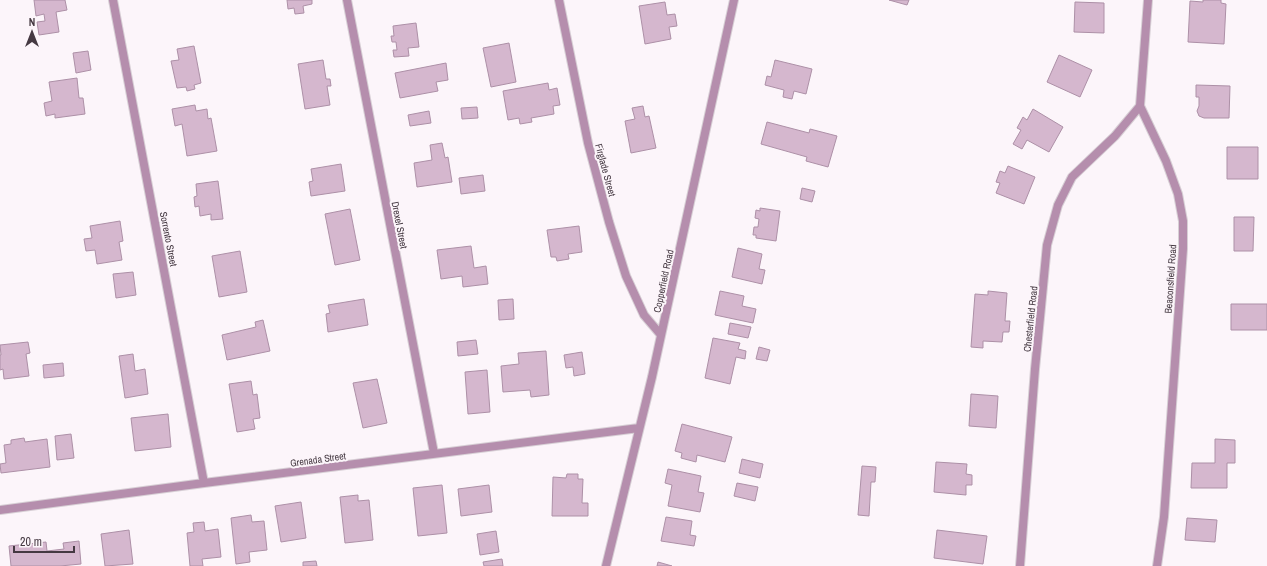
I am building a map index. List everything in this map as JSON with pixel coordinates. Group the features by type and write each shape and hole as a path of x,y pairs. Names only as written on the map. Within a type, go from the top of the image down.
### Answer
{"street":[{"name":"Sorrento Street","path":"113,0 204,482"},
{"name":"Drexel Street","path":"347,0 434,453"},
{"name":"Firglade Street","path":"559,0 588,143 609,222 626,276 644,315 661,334"},
{"name":"Copperfield Road","path":"606,566 640,428 734,0"},
{"name":"Beaconsfield Road","path":"1148,0 1140,106 1166,161 1178,194 1183,221 1183,249 1164,517 1157,566"},
{"name":"Chesterfield Road","path":"1020,566 1035,369 1047,245 1058,205 1072,177 1115,136 1140,106"},
{"name":"Grenada Street","path":"0,510 204,482 640,428"}],"building":[{"path":"34,0 65,0 67,10 56,12 59,32 39,35 37,22 45,21 44,14 36,16"},
{"path":"287,0 312,0 312,4 303,6 304,13 295,14 294,8 288,9"},
{"path":"889,0 909,0 907,5"},
{"path":"1203,0 1221,0 1221,3 1226,4 1224,44 1188,42 1190,1 1203,2"},
{"path":"665,2 667,15 675,14 677,26 669,27 671,39 645,44 639,6"},
{"path":"1075,2 1104,3 1104,33 1074,32"},
{"path":"416,23 419,47 408,48 409,56 394,57 393,50 397,50 396,42 392,42 391,36 394,36 393,26"},
{"path":"509,43 516,82 491,87 483,48"},
{"path":"194,46 201,83 194,85 195,89 187,91 186,87 177,88 171,61 179,60 177,49"},
{"path":"88,51 91,70 76,73 73,53"},
{"path":"1059,55 1092,70 1080,97 1047,82"},
{"path":"323,60 326,79 330,79 331,86 327,86 330,105 305,109 298,64"},
{"path":"775,60 812,69 806,94 794,91 792,99 783,97 784,90 765,85 767,76 771,77"},
{"path":"446,63 448,80 436,82 438,91 400,98 395,73"},
{"path":"77,78 79,98 83,98 85,114 55,118 55,114 46,116 44,103 52,101 49,82"},
{"path":"548,83 549,90 557,88 560,105 553,106 554,114 531,118 532,122 520,124 519,118 508,120 503,91"},
{"path":"1196,85 1230,86 1229,118 1204,118 1199,116 1197,111 1199,106 1199,97 1196,97"},
{"path":"195,105 196,111 207,109 208,119 211,118 217,151 187,156 182,124 175,126 172,109"},
{"path":"643,106 645,117 649,116 656,148 631,153 625,121 635,119 632,108"},
{"path":"477,107 478,118 462,119 461,108"},
{"path":"1033,109 1063,127 1049,152 1027,140 1022,149 1013,144 1021,130 1017,128 1023,117 1027,120"},
{"path":"429,111 431,123 410,126 408,115"},
{"path":"767,122 809,133 810,129 837,136 828,167 806,161 807,157 761,144"},
{"path":"442,143 445,158 448,157 452,182 417,187 414,163 432,160 430,145"},
{"path":"1227,147 1258,147 1258,179 1227,179"},
{"path":"341,164 345,191 311,196 309,182 313,181 311,169"},
{"path":"1008,166 1035,177 1024,204 996,193 1000,183 996,182 1000,171 1005,173"},
{"path":"483,175 485,191 461,194 459,178"},
{"path":"218,181 223,219 211,220 211,214 200,216 199,206 195,207 194,197 197,196 196,184"},
{"path":"802,188 815,191 812,202 800,199"},
{"path":"760,208 780,211 776,241 756,238 756,235 753,235 754,227 758,227 759,219 755,218 756,210 760,211"},
{"path":"350,209 360,260 335,265 325,214"},
{"path":"1234,217 1254,217 1253,251 1234,251"},
{"path":"120,221 123,241 119,242 122,260 97,264 95,250 86,251 84,239 92,238 90,226"},
{"path":"579,226 582,252 568,254 569,259 557,261 556,257 551,257 547,230"},
{"path":"471,246 474,268 486,266 488,284 463,287 462,276 441,279 437,250"},
{"path":"738,248 762,254 759,269 765,270 762,284 732,277"},
{"path":"240,251 247,292 219,297 212,256"},
{"path":"133,272 136,295 116,298 113,274"},
{"path":"720,291 744,296 742,306 756,309 753,323 715,315"},
{"path":"988,291 1007,293 1005,321 1010,321 1009,332 1003,332 1002,342 983,341 983,348 971,347 975,294 988,295"},
{"path":"364,299 368,325 328,332 326,314 330,313 328,305"},
{"path":"513,299 514,319 499,320 498,300"},
{"path":"1231,304 1267,304 1267,330 1231,330"},
{"path":"263,320 270,351 227,360 222,335 256,327 255,322"},
{"path":"730,323 751,327 748,338 728,334"},
{"path":"713,338 740,343 738,349 746,351 745,359 736,357 730,384 705,378"},
{"path":"476,340 478,354 458,356 457,342"},
{"path":"28,342 30,353 26,354 29,376 4,379 3,369 0,370 0,345"},
{"path":"759,347 770,350 767,361 756,359"},
{"path":"546,351 549,395 531,397 530,390 503,392 501,366 519,364 518,353"},
{"path":"582,352 585,374 574,376 573,367 566,368 564,355"},
{"path":"133,354 135,371 145,369 148,394 125,398 119,356"},
{"path":"63,363 64,376 44,378 43,365"},
{"path":"487,370 490,412 468,414 465,372"},
{"path":"377,379 387,423 363,428 353,383"},
{"path":"251,381 253,395 257,394 260,418 253,419 255,429 237,432 229,384"},
{"path":"971,394 998,396 996,428 969,426"},
{"path":"168,414 171,447 135,451 131,418"},
{"path":"682,424 732,437 725,462 697,455 696,462 681,458 682,453 675,451"},
{"path":"71,434 74,458 57,460 55,436"},
{"path":"24,438 25,442 47,439 50,467 1,473 0,464 6,463 4,445 11,444 11,440"},
{"path":"1215,439 1235,440 1235,463 1227,463 1227,488 1191,488 1192,463 1215,463"},
{"path":"742,459 763,464 760,478 739,473"},
{"path":"936,462 967,464 966,474 972,475 972,485 966,485 966,495 934,492"},
{"path":"862,466 876,467 875,482 871,482 869,516 858,515"},
{"path":"668,469 701,476 698,492 704,493 700,512 668,506 672,485 665,483"},
{"path":"567,474 578,474 578,479 583,479 582,503 588,503 588,516 552,516 553,477 566,478"},
{"path":"737,483 758,487 755,501 734,496"},
{"path":"442,485 447,533 418,536 413,488"},
{"path":"489,485 492,512 461,516 458,489"},
{"path":"358,495 358,501 369,500 373,540 345,543 340,497"},
{"path":"301,502 306,538 281,542 275,506"},
{"path":"251,515 252,522 264,521 267,550 249,552 250,562 236,564 231,518"},
{"path":"666,517 692,521 690,535 696,536 694,546 661,541"},
{"path":"1187,518 1217,520 1215,542 1185,540"},
{"path":"204,522 205,531 218,529 221,557 202,559 203,566 190,566 187,533 194,532 193,523"},
{"path":"129,530 133,564 105,566 101,534"},
{"path":"937,530 987,536 983,564 934,558"},
{"path":"496,531 499,552 480,555 477,534"},
{"path":"79,541 81,564 60,566 11,566 9,546 46,542 47,551 64,549 63,543"},
{"path":"502,559 503,566 484,566 483,562"},
{"path":"316,561 317,566 303,566 303,562"},
{"path":"658,562 672,566 657,566"}]}
